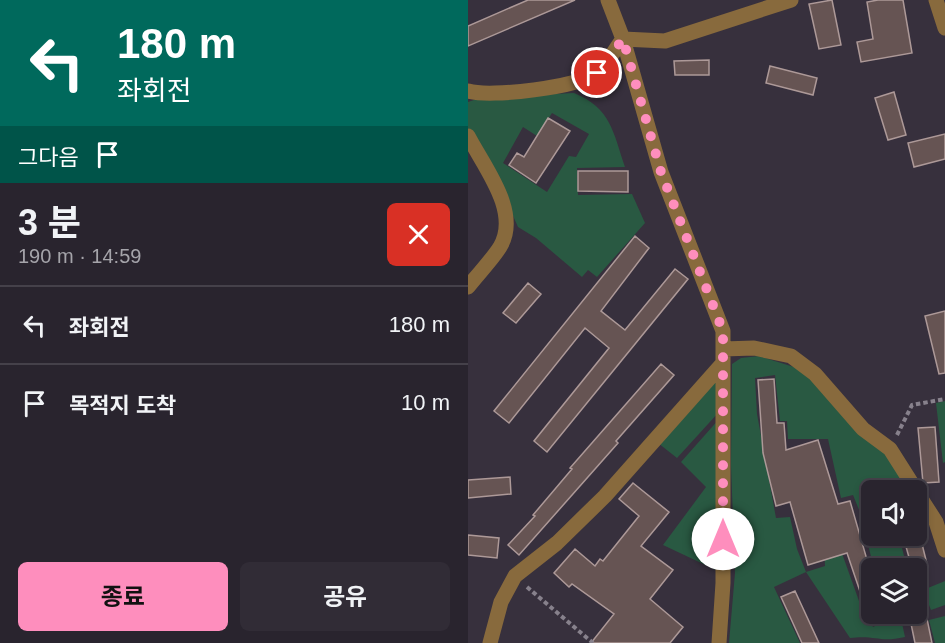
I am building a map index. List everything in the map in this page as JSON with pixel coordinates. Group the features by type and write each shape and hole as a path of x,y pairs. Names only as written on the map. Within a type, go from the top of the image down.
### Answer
{"street":[{"path":"608,0 623,39 661,172 723,331 723,583 719,643"},
{"path":"623,39 665,41 791,0"},
{"path":"936,0 945,28"},
{"path":"469,93 506,93 576,82 597,73 623,39"},
{"path":"468,136 502,200 508,223 501,245 468,287"},
{"path":"490,643 501,602 515,576 557,543 605,496 723,356 754,348 791,356 815,374 863,429 890,449 909,480"},
{"path":"927,508 936,522 945,550"}],"path":[{"path":"890,449 912,405 945,399"},
{"path":"515,576 592,643"}],"green space":[{"path":"574,93 596,106 609,122 625,167 577,168 578,195 632,194 645,223 597,277 588,270 582,277 536,238 518,227 494,173 468,128 468,102 480,98","holes":["552,113 589,134 576,157 569,156 547,192 503,163 523,127 537,136"]},
{"path":"759,356 797,368 888,455 904,480 861,480 861,515 853,495 841,498 828,439 788,439 787,421 780,421 775,375 755,378 757,414 776,518 790,517 797,549 806,572 774,587 800,643 729,643 735,573 731,465 732,364 741,358"},
{"path":"720,373 719,412 677,458 658,443"},
{"path":"945,401 945,462 943,463 936,403"},
{"path":"720,418 716,570 663,545 706,487 681,462"},
{"path":"839,545 861,605 861,624 871,624 873,627 879,624 902,624 905,637 850,638 806,572 825,566 824,547"},
{"path":"868,546 902,546 904,558 871,558"},
{"path":"945,581 945,605 931,610 927,600 927,588"},
{"path":"945,616 945,643 935,643 929,620"}],"building":[{"path":"528,0 575,0 468,46 468,26"},
{"path":"832,0 841,45 819,49 809,4"},
{"path":"903,0 912,53 861,62 857,42 873,39 867,2"},
{"path":"709,60 709,75 675,75 674,61"},
{"path":"770,66 817,78 813,95 766,83"},
{"path":"894,92 906,135 888,140 875,98"},
{"path":"548,118 570,131 536,183 509,165 517,153 524,157"},
{"path":"945,134 945,159 914,167 908,143"},
{"path":"578,171 628,171 628,192 578,191"},
{"path":"635,236 649,248 601,311 625,330 675,269 688,279 547,452 534,441 609,348 585,328 509,423 494,411"},
{"path":"528,283 541,294 516,323 503,313"},
{"path":"945,311 945,373 939,374 925,316"},
{"path":"661,364 674,375 616,441 618,443 519,555 508,545 535,516 533,515 572,469 570,468"},
{"path":"774,379 777,423 784,423 786,450 818,440 838,504 850,501 861,546 863,546 866,558 861,558 861,594 847,553 808,565 790,502 776,506 763,453 758,380"},
{"path":"935,427 939,482 927,483 927,480 923,480 918,428"},
{"path":"510,477 511,494 468,498 468,480"},
{"path":"633,483 669,512 641,546 673,570 650,599 683,627 670,643 591,643 614,614 572,584 569,587 554,573 575,549 595,566 600,559 603,561 639,516 619,499"},
{"path":"468,535 499,538 497,558 468,555"},
{"path":"906,546 922,546 926,558 909,558"},
{"path":"795,591 819,643 802,643 781,597"},
{"path":"927,619 932,643 915,643 911,624 927,624"}],"route":[{"path":"597,73 623,39 661,172 723,331 723,539"}]}
